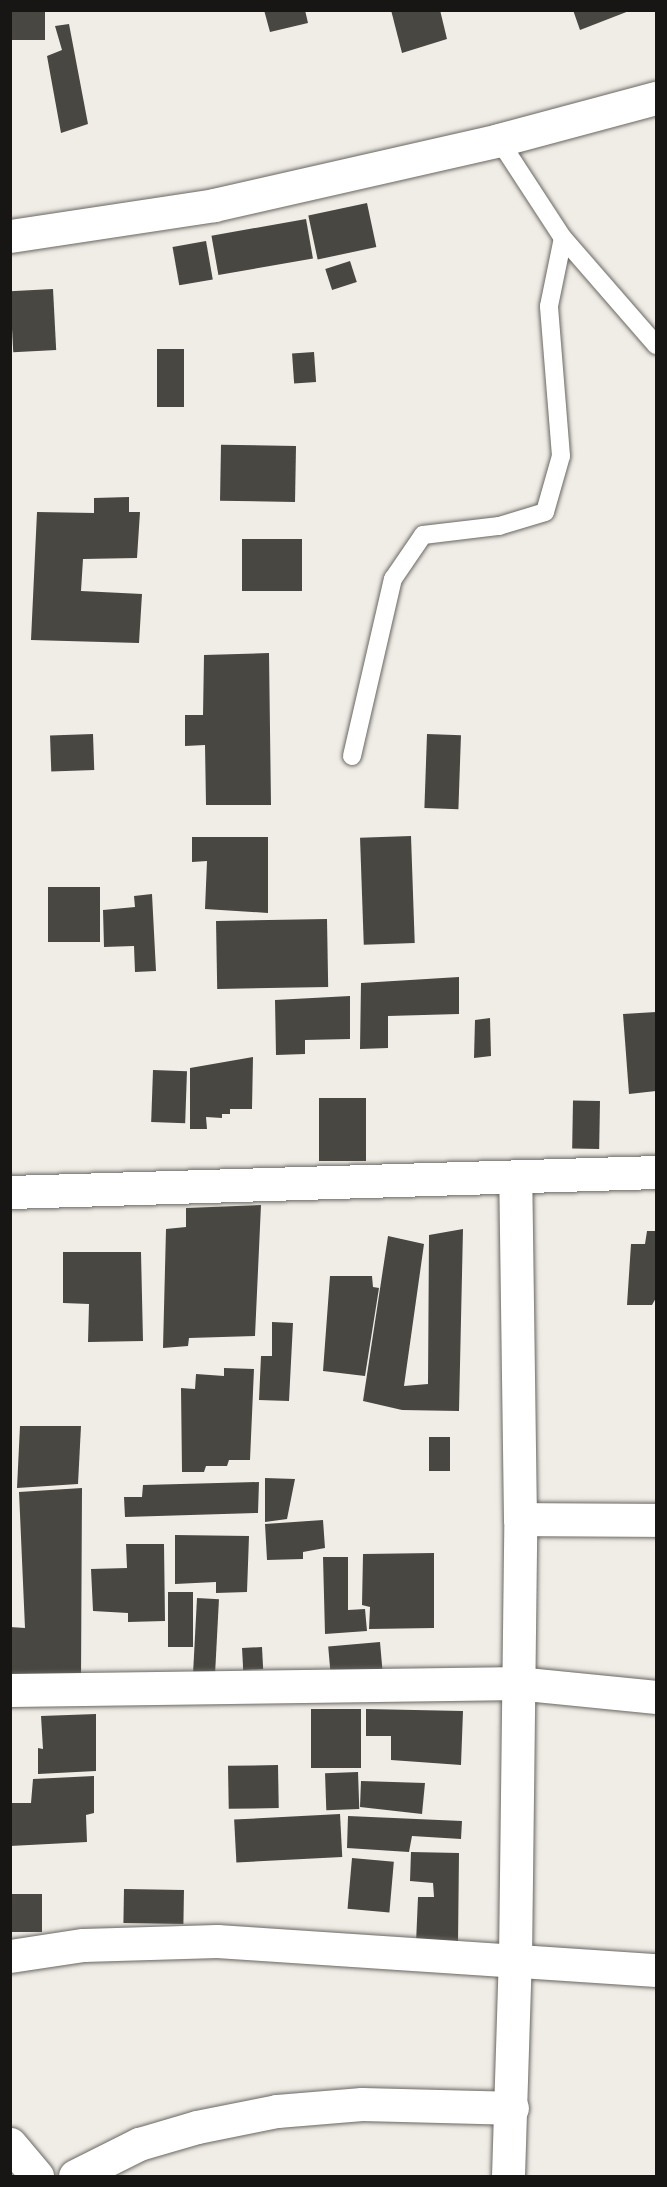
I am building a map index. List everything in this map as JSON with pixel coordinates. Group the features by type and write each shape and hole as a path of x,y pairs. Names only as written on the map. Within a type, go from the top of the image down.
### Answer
{"street":[{"path":"10,236 214,205 500,140 657,98"},
{"path":"10,1192 515,1179 657,1172"},
{"path":"508,2176 512,2108 515,1959 516,1683 520,1519 515,1179"},
{"path":"520,1519 657,1520"},
{"path":"10,1690 516,1683 657,1697"},
{"path":"10,1956 83,1945 217,1941 657,1970"},
{"path":"75,2176 139,2144 197,2127 277,2111 362,2104 512,2108"},
{"path":"10,2144 37,2176"}],"lane":[{"path":"500,140 564,238 657,345"},
{"path":"352,756 393,579 423,535 499,526 545,512 561,456 549,306 564,238"}],"building":[{"path":"10,10 45,10 45,40 10,40"},
{"path":"264,10 305,10 308,23 270,32"},
{"path":"391,10 440,10 447,39 402,53"},
{"path":"573,10 629,10 629,11 580,30"},
{"path":"69,24 88,124 61,133 47,56 62,50 55,26"},
{"path":"367,203 376,247 318,259 308,215"},
{"path":"306,219 313,258 218,275 211,236"},
{"path":"206,241 213,279 179,285 173,247"},
{"path":"350,261 357,282 332,290 325,269"},
{"path":"53,289 56,350 13,352 10,291"},
{"path":"157,349 184,349 184,407 157,407"},
{"path":"314,352 316,382 294,383 292,354"},
{"path":"221,445 296,446 295,502 220,501"},
{"path":"129,497 129,512 140,512 137,558 83,559 81,591 142,594 139,643 31,640 37,512 94,513 94,498"},
{"path":"242,539 302,539 302,591 242,591"},
{"path":"269,653 271,805 206,805 205,745 185,746 185,715 203,715 204,655"},
{"path":"93,734 94,770 51,771 50,736"},
{"path":"427,734 461,735 458,809 424,808"},
{"path":"411,836 415,943 364,945 360,838"},
{"path":"192,837 268,837 268,913 205,909 207,861 192,862"},
{"path":"48,887 100,887 100,942 48,942"},
{"path":"152,894 156,971 135,972 134,946 104,947 103,910 135,907 134,896"},
{"path":"327,919 328,987 217,989 216,921"},
{"path":"459,977 459,1014 388,1016 388,1048 360,1049 361,983"},
{"path":"350,996 350,1039 305,1040 305,1054 276,1055 275,1000"},
{"path":"656,1012 656,1091 629,1094 623,1014"},
{"path":"490,1018 491,1056 474,1058 475,1020"},
{"path":"253,1057 252,1109 230,1109 230,1114 222,1114 222,1118 206,1117 207,1129 190,1129 190,1068"},
{"path":"153,1070 187,1071 185,1123 151,1122"},
{"path":"319,1098 366,1098 366,1161 319,1161"},
{"path":"573,1101 600,1101 599,1149 572,1149"},
{"path":"261,1205 255,1336 189,1338 188,1346 163,1348 166,1229 186,1227 186,1208"},
{"path":"463,1229 459,1411 402,1410 363,1401 388,1236 424,1244 404,1386 428,1384 429,1235"},
{"path":"647,1231 656,1231 656,1298 652,1305 627,1305 631,1244 645,1244"},
{"path":"63,1252 141,1252 143,1341 88,1342 89,1304 63,1303"},
{"path":"330,1276 372,1276 373,1287 379,1288 365,1376 323,1371"},
{"path":"272,1322 293,1323 289,1401 259,1400 261,1356 272,1356"},
{"path":"224,1368 254,1369 250,1460 229,1460 227,1466 206,1466 204,1472 182,1472 181,1388 195,1389 196,1374 224,1376"},
{"path":"20,1426 81,1426 78,1484 17,1488"},
{"path":"429,1437 450,1437 450,1471 429,1471"},
{"path":"265,1478 295,1479 287,1519 265,1522"},
{"path":"259,1482 258,1513 125,1517 124,1497 142,1497 143,1485"},
{"path":"82,1488 81,1681 10,1681 10,1627 25,1628 19,1492"},
{"path":"323,1520 325,1548 303,1552 303,1559 267,1560 265,1524"},
{"path":"175,1535 249,1536 247,1592 216,1593 216,1582 175,1584"},
{"path":"126,1544 164,1544 165,1621 128,1622 128,1613 93,1611 91,1569 127,1568"},
{"path":"434,1553 434,1628 369,1629 370,1607 362,1605 363,1554"},
{"path":"323,1557 348,1557 348,1610 365,1609 367,1631 325,1634"},
{"path":"168,1592 193,1592 193,1647 168,1647"},
{"path":"197,1598 219,1599 215,1675 193,1674"},
{"path":"380,1642 383,1675 331,1679 328,1647"},
{"path":"262,1647 263,1669 243,1670 242,1648"},
{"path":"311,1709 361,1709 361,1768 311,1768"},
{"path":"366,1709 463,1711 461,1765 391,1760 391,1736 366,1736"},
{"path":"96,1714 96,1771 38,1774 38,1748 43,1749 41,1716"},
{"path":"278,1765 279,1808 229,1809 228,1766"},
{"path":"358,1772 359,1809 326,1810 325,1773"},
{"path":"94,1776 94,1813 86,1815 87,1842 10,1846 10,1803 31,1803 33,1779"},
{"path":"361,1781 425,1783 422,1814 360,1807"},
{"path":"340,1814 342,1857 236,1862 234,1820"},
{"path":"348,1816 462,1821 461,1839 412,1836 409,1852 347,1848"},
{"path":"411,1852 459,1853 458,1944 416,1943 418,1897 434,1897 433,1883 410,1881"},
{"path":"352,1858 394,1862 389,1912 348,1909"},
{"path":"124,1889 184,1890 183,1924 123,1923"},
{"path":"10,1894 42,1894 42,1932 10,1932"}]}
